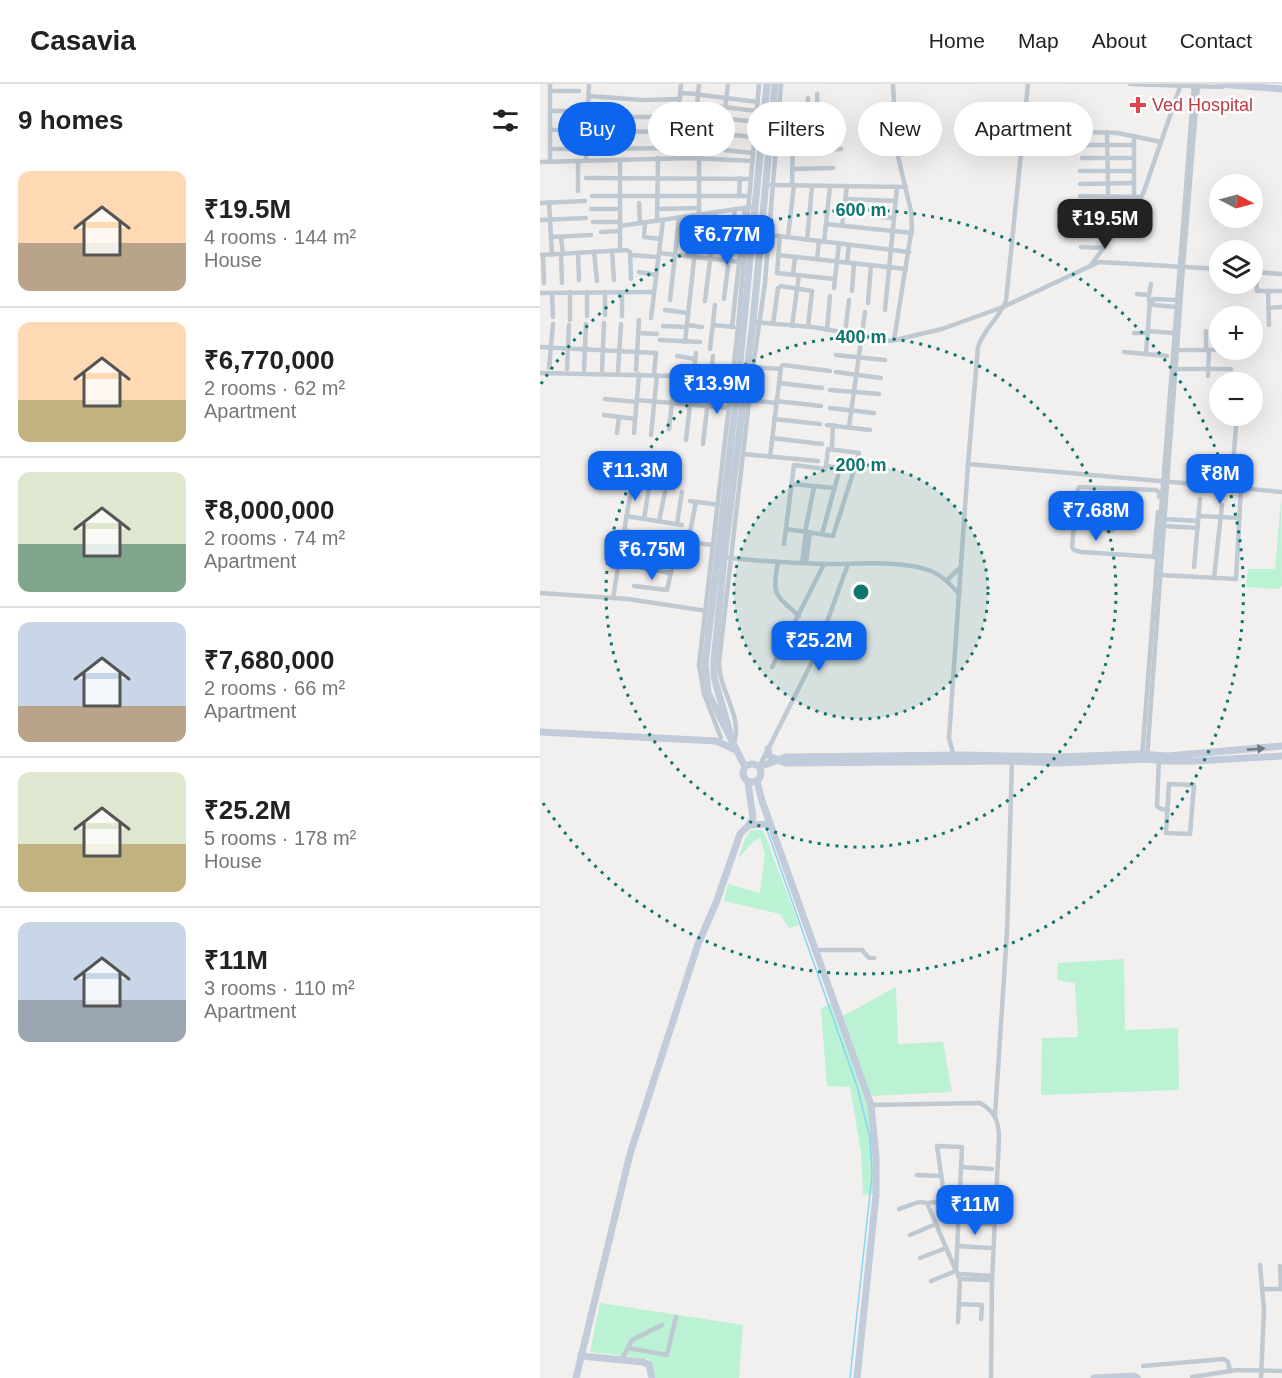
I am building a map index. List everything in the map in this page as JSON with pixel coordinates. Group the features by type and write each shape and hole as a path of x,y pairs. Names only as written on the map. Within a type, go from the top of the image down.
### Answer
{"street":[{"path":"550,84 550,162"},
{"path":"589,84 589,102"},
{"path":"680,102 681,84"},
{"path":"698,102 700,95 699,84"},
{"path":"726,102 728,84"},
{"path":"680,93 758,102 758,84"},
{"path":"750,207 751,178 767,84"},
{"path":"775,84 778,102"},
{"path":"780,102 781,84"},
{"path":"892,84 896,148 911,210 912,233 894,340"},
{"path":"955,759 949,738 978,347 986,330 1004,307 1007,295 1028,84"},
{"path":"1130,84 1282,90"},
{"path":"1219,84 1282,90"},
{"path":"1090,266 1141,197 1180,85"},
{"path":"1158,557 1165,519 1174,333 1196,85"},
{"path":"550,91 579,91"},
{"path":"817,94 817,102"},
{"path":"589,96 642,100 680,99"},
{"path":"550,111 558,111"},
{"path":"550,130 558,130"},
{"path":"1093,132 1107,132 1161,142"},
{"path":"1107,132 1109,238"},
{"path":"1134,136 1134,197"},
{"path":"1093,145 1134,145"},
{"path":"550,149 558,149"},
{"path":"586,156 586,160"},
{"path":"745,768 728,742 708,693 705,664 707,611 740,454 746,400 742,383 738,328 750,207 756,184 754,156"},
{"path":"769,156 769,185"},
{"path":"721,506 729,408 750,367 757,322 773,156"},
{"path":"788,237 793,185 793,156"},
{"path":"651,318 660,239 660,220 657,209 658,158"},
{"path":"685,342 699,215 699,158"},
{"path":"540,162 699,158 768,162"},
{"path":"1082,158 1134,158"},
{"path":"620,159 620,250"},
{"path":"578,161 578,191"},
{"path":"792,169 833,168"},
{"path":"1080,171 1134,171"},
{"path":"586,178 751,178"},
{"path":"739,196 740,178"},
{"path":"1080,184 1134,183"},
{"path":"756,184 906,187"},
{"path":"807,240 812,186"},
{"path":"817,259 826,224 830,186"},
{"path":"842,226 847,186"},
{"path":"885,310 897,187"},
{"path":"592,196 749,196"},
{"path":"1080,196 1141,197"},
{"path":"846,199 896,201"},
{"path":"540,203 585,201"},
{"path":"549,202 552,255"},
{"path":"639,203 644,237 660,239"},
{"path":"601,232 620,226 750,207"},
{"path":"657,209 699,208"},
{"path":"591,209 620,209"},
{"path":"724,300 735,209"},
{"path":"1081,209 1131,209"},
{"path":"705,301 716,212"},
{"path":"871,216 894,218"},
{"path":"540,220 586,218"},
{"path":"670,300 679,218"},
{"path":"1080,222 1123,221"},
{"path":"593,222 620,226"},
{"path":"826,224 912,233"},
{"path":"551,237 591,235"},
{"path":"765,235 909,252"},
{"path":"1080,235 1109,238"},
{"path":"780,236 777,273 835,279"},
{"path":"561,237 562,283"},
{"path":"834,288 839,243"},
{"path":"847,262 849,244"},
{"path":"1081,247 1103,248"},
{"path":"544,283 541,255 620,250 628,251 630,255 631,279"},
{"path":"612,251 614,280"},
{"path":"594,252 597,280"},
{"path":"578,253 579,280"},
{"path":"630,255 676,255 744,262"},
{"path":"778,255 906,269"},
{"path":"792,326 797,288 795,256"},
{"path":"757,322 894,340 942,329 1004,307 1103,261 1209,268"},
{"path":"738,328 744,262"},
{"path":"852,291 854,263"},
{"path":"868,303 871,265"},
{"path":"1145,757 1158,557 1177,350 1181,266"},
{"path":"639,272 656,275"},
{"path":"1263,273 1282,274"},
{"path":"1146,354 1150,284"},
{"path":"773,324 779,287 797,288 812,291 808,327"},
{"path":"1263,291 1282,291"},
{"path":"1268,291 1269,325"},
{"path":"552,292 553,317"},
{"path":"567,369 570,292"},
{"path":"587,292 587,316"},
{"path":"605,292 605,315"},
{"path":"622,292 622,316"},
{"path":"540,293 654,292"},
{"path":"1137,294 1150,299 1177,300"},
{"path":"827,330 830,296"},
{"path":"1150,299 1154,305 1176,306"},
{"path":"845,333 849,300"},
{"path":"710,349 715,305"},
{"path":"1268,308 1282,307"},
{"path":"665,310 687,313"},
{"path":"849,427 865,312"},
{"path":"634,433 639,320"},
{"path":"602,370 604,323"},
{"path":"549,368 553,324"},
{"path":"584,370 586,324"},
{"path":"618,371 621,324"},
{"path":"713,325 738,328"},
{"path":"663,326 702,327"},
{"path":"1206,331 1208,376"},
{"path":"639,333 657,334"},
{"path":"1134,333 1174,333"},
{"path":"660,340 700,342"},
{"path":"540,347 656,353 651,435"},
{"path":"1177,350 1207,350"},
{"path":"1124,352 1167,356"},
{"path":"686,440 696,353"},
{"path":"836,355 885,360"},
{"path":"677,356 695,359"},
{"path":"703,444 713,356"},
{"path":"770,457 780,369 783,365 830,371"},
{"path":"750,367 780,369"},
{"path":"1175,369 1231,369"},
{"path":"540,373 638,372 742,383"},
{"path":"836,372 881,378"},
{"path":"669,429 675,376"},
{"path":"728,742 714,677 720,557 715,546 742,383"},
{"path":"779,383 822,388"},
{"path":"830,390 879,394"},
{"path":"605,399 729,408"},
{"path":"746,400 821,406"},
{"path":"830,408 874,413"},
{"path":"604,415 635,419"},
{"path":"617,433 619,417"},
{"path":"774,419 820,424"},
{"path":"826,425 870,430"},
{"path":"832,446 833,426"},
{"path":"1231,487 1236,426"},
{"path":"772,438 822,444"},
{"path":"786,529 833,536 859,453 828,450 826,466"},
{"path":"740,454 818,461"},
{"path":"968,464 1282,492"},
{"path":"784,544 794,465 855,470"},
{"path":"822,534 840,468"},
{"path":"1140,490 1141,480"},
{"path":"613,598 632,484"},
{"path":"792,484 834,488"},
{"path":"804,563 814,487"},
{"path":"1145,757 1161,575 1158,557 1159,492 1079,487 1072,547 1076,551 1158,557"},
{"path":"644,519 649,488"},
{"path":"1161,575 1236,579 1241,488"},
{"path":"659,521 665,492"},
{"path":"627,516 680,524 682,492"},
{"path":"1194,567 1200,499"},
{"path":"690,501 721,506"},
{"path":"688,542 696,502"},
{"path":"1214,578 1222,505"},
{"path":"1165,519 1240,518"},
{"path":"1164,526 1198,528"},
{"path":"1074,527 1113,530"},
{"path":"624,531 643,534"},
{"path":"658,551 661,532"},
{"path":"634,586 667,590 678,541 715,546"},
{"path":"643,549 674,554"},
{"path":"621,550 636,551"},
{"path":"720,557 778,562 909,567 928,570 947,580 960,594"},
{"path":"778,562 774,586 776,593 799,616"},
{"path":"772,667 824,564"},
{"path":"848,564 814,658 759,767 760,776 757,781 765,824 815,950 871,1105 876,1157 876,1195 857,1378"},
{"path":"638,567 671,573"},
{"path":"947,580 961,567"},
{"path":"540,593 613,598 707,611"},
{"path":"540,732 728,742"},
{"path":"1159,758 1282,746"},
{"path":"768,748 769,756 779,760"},
{"path":"955,759 1282,756"},
{"path":"576,1378 630,1155 698,944 716,903 740,834 749,825 753,815 748,782 743,775 745,768 750,764 759,767 786,757 1059,763 1145,757"},
{"path":"1159,758 1157,806 1168,810"},
{"path":"990,1378 999,1139 995,1115 1007,932 1012,761"},
{"path":"748,782 757,781"},
{"path":"1169,784 1194,785 1190,834 1166,834 1168,810 1169,784"},
{"path":"749,825 765,824"},
{"path":"815,950 862,951 869,958 874,958"},
{"path":"871,1105 969,1102 980,1103 995,1115"},
{"path":"899,1209 919,1202 945,1201 937,1146 962,1147 958,1221 958,1322"},
{"path":"961,1167 992,1169"},
{"path":"917,1175 941,1176"},
{"path":"960,1194 992,1196"},
{"path":"927,1203 958,1275"},
{"path":"958,1221 992,1224"},
{"path":"910,1235 936,1224"},
{"path":"958,1246 990,1248"},
{"path":"920,1258 946,1248"},
{"path":"1260,1265 1264,1310 1260,1370 1262,1378"},
{"path":"1263,1289 1281,1289 1280,1266"},
{"path":"931,1281 958,1275 992,1278"},
{"path":"959,1304 982,1305 981,1319"},
{"path":"628,1348 667,1355 676,1317"},
{"path":"622,1359 634,1339 662,1324"},
{"path":"581,1356 622,1359 646,1364 650,1368 652,1378"},
{"path":"1143,1366 1224,1359 1228,1362 1230,1371"},
{"path":"1192,1377 1230,1371 1282,1371"},
{"path":"1094,1378 1134,1376 1137,1378"}],"green space":[{"path":"1281,498 1282,586 1278,589 1246,587 1248,569 1275,569"},
{"path":"751,830 763,830 799,925 789,928 780,914 724,901 728,884 760,893 765,854 760,838 753,842 738,859"},
{"path":"1124,959 1125,1030 1178,1028 1179,1090 1041,1095 1042,1038 1078,1037 1075,983 1057,980 1058,963"},
{"path":"896,987 898,1044 943,1042 952,1092 871,1096 843,1016"},
{"path":"832,1003 868,1105 874,1157 874,1194 863,1195 861,1152 850,1087 827,1086 821,1008"},
{"path":"600,1303 743,1325 739,1378 656,1378 649,1359 590,1352"}],"waterway":[{"path":"767,830 857,1086 870,1138 872,1175 850,1378"}],"place":[{"name":"Ved Hospital","path":"1138,105"}]}
